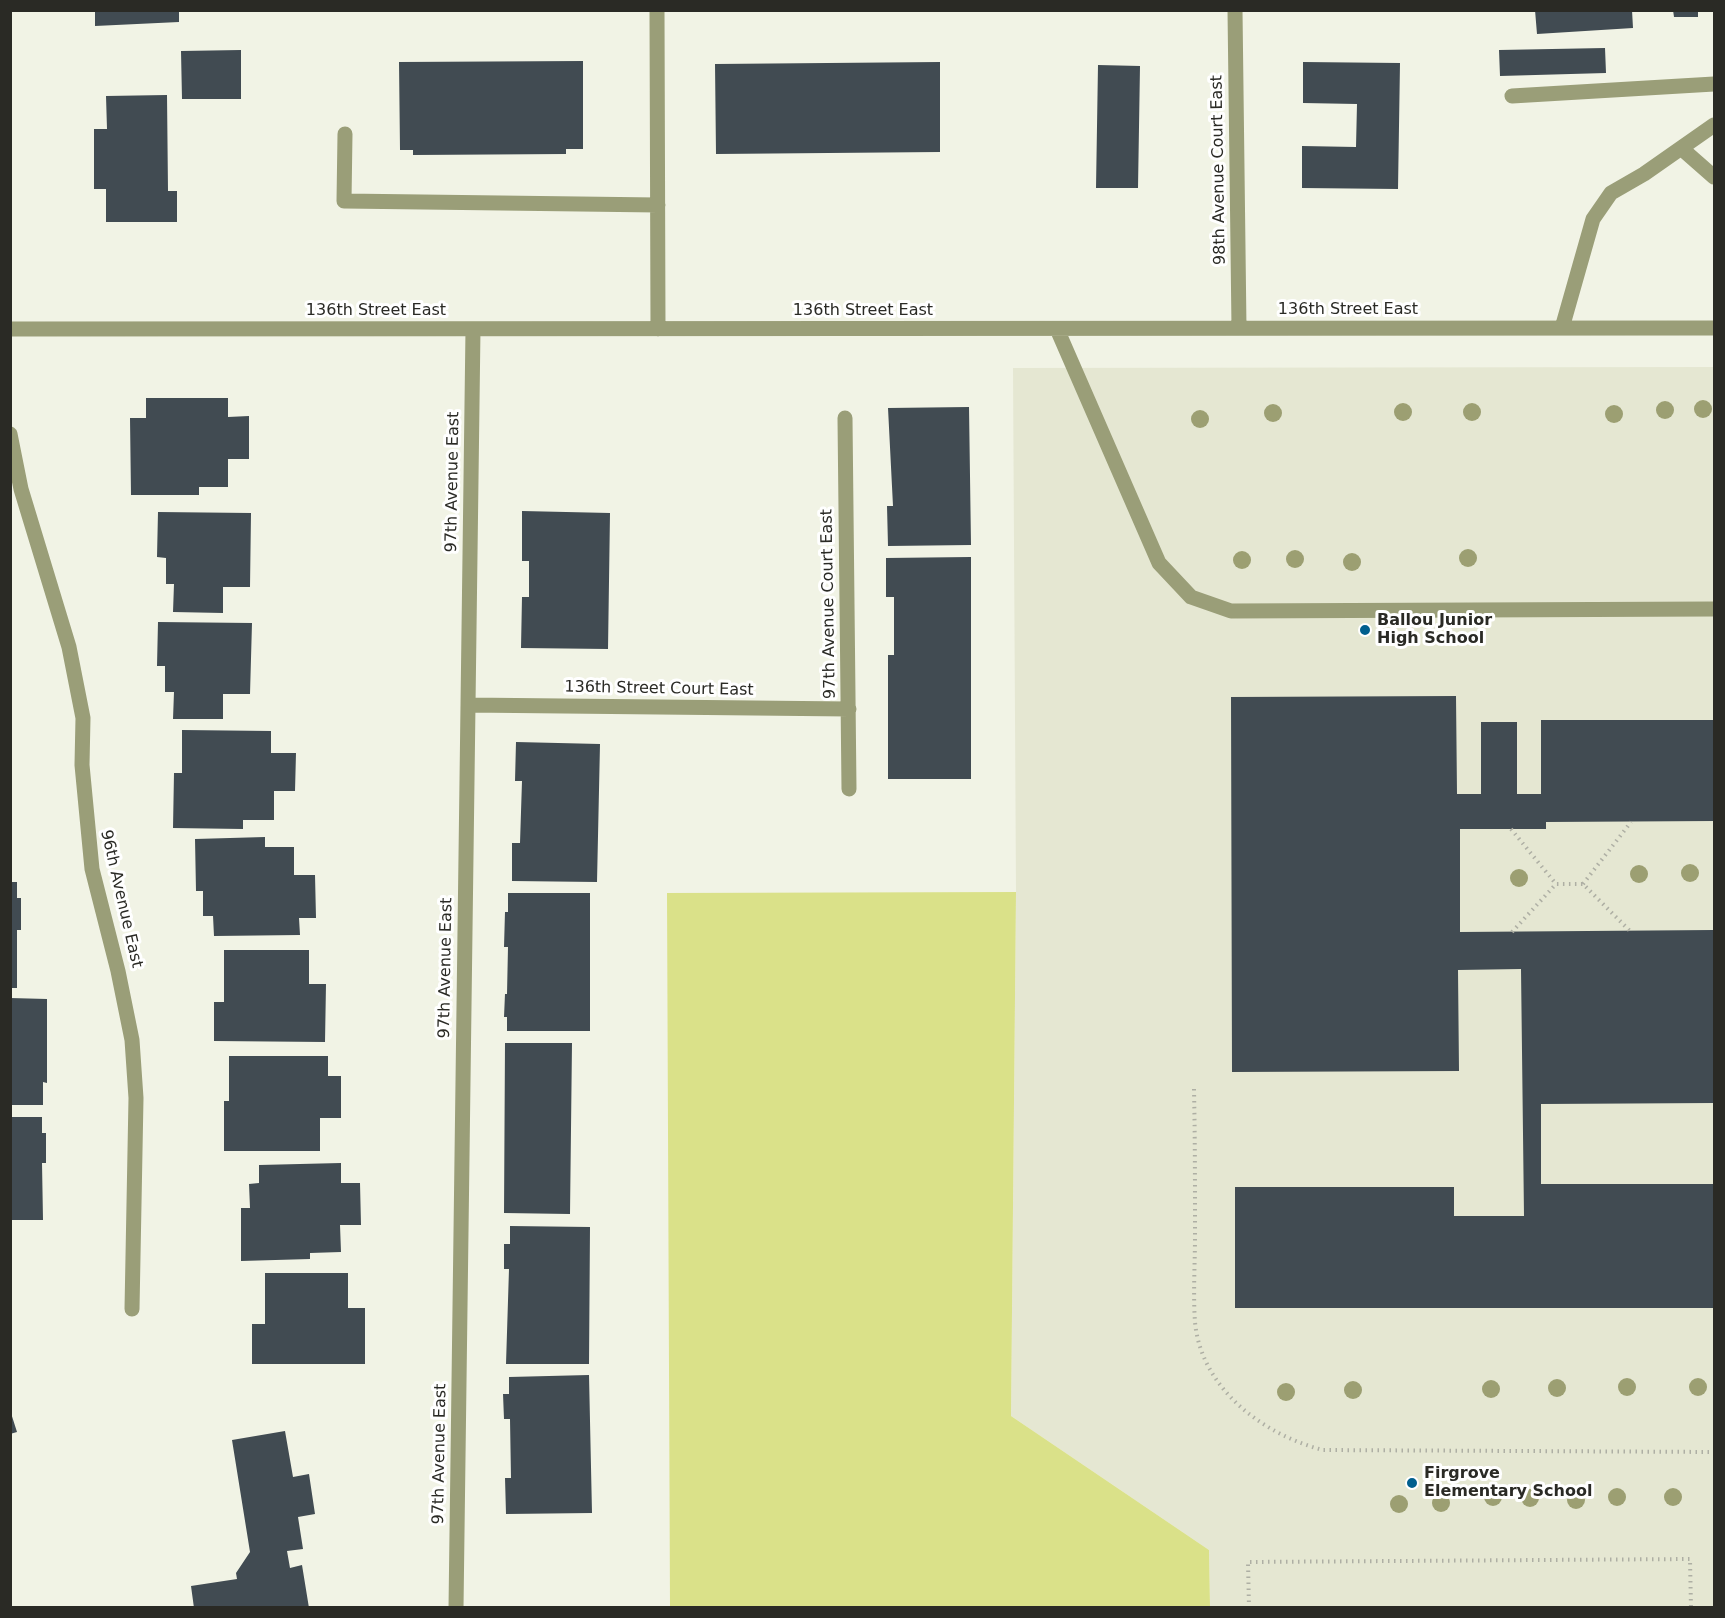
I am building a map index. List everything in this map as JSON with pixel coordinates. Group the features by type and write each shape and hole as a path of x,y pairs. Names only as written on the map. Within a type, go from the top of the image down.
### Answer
{"street":[{"path":"657,10 658,329"},
{"name":"98th Avenue Court East","path":"1235,10 1239,328"},
{"path":"1512,96 1714,84"},
{"path":"1562,328 1593,219 1611,193 1714,125"},
{"path":"345,134 344,201 658,205"},
{"path":"1681,148 1714,177"},
{"name":"136th Street East","path":"10,329 1714,328"},
{"name":"97th Avenue East","path":"456,1608 473,329"},
{"path":"1057,329 1159,563 1191,597 1231,611 1714,609"},
{"name":"97th Avenue Court East","path":"844,418 849,789"},
{"name":"96th Avenue East","path":"10,434 21,489 69,647 83,718 83,786 92,869 118,971 132,1040 136,1098 132,1309"},
{"name":"136th Street Court East","path":"468,705 849,709"}],"path":[{"path":"1583,884 1631,822"},
{"path":"1511,829 1556,884"},
{"path":"1512,932 1556,884 1583,884 1630,931"},
{"path":"1194,1089 1195,1324 1201,1346 1222,1387 1256,1421 1292,1441 1323,1450 1714,1452"},
{"path":"1249,1608 1248,1562 1690,1559 1690,1608"}],"shaded area":[{"name":"Ballou Junior High School","path":"1714,367 1714,1607 1210,1607 1209,1550 1011,1416 1016,892 1013,368"}],"green space":[{"path":"1016,892 1011,1416 1209,1550 1210,1607 670,1607 667,893"}],"building":[{"path":"95,10 179,10 179,22 95,26"},
{"path":"1535,10 1632,10 1633,28 1537,34"},
{"path":"1673,10 1698,10 1698,17 1674,17"},
{"path":"1605,48 1606,73 1500,76 1499,50"},
{"path":"241,50 241,99 182,99 181,51"},
{"path":"583,61 583,149 566,149 566,154 413,155 413,150 400,150 399,62"},
{"path":"940,62 940,152 716,154 715,64"},
{"path":"1303,62 1400,63 1398,189 1302,188 1302,146 1356,147 1357,104 1303,103"},
{"path":"1098,65 1140,66 1138,188 1096,188"},
{"path":"167,95 168,191 177,191 177,222 106,222 106,189 94,189 94,129 107,129 106,96"},
{"path":"146,398 228,398 228,417 249,416 249,459 228,459 228,487 199,487 199,495 131,495 130,418 146,418"},
{"path":"969,407 971,545 888,546 887,506 893,506 888,408"},
{"path":"522,511 610,513 608,649 521,648 522,597 529,597 529,561 522,561"},
{"path":"158,512 251,513 250,587 223,587 223,613 173,612 174,584 166,584 166,558 157,557"},
{"path":"971,557 971,779 888,779 888,655 894,655 894,597 886,597 886,558"},
{"path":"158,622 252,623 250,694 223,694 223,719 173,719 174,692 165,692 165,666 157,666"},
{"path":"1456,696 1457,794 1481,794 1481,722 1517,722 1517,794 1541,794 1541,720 1714,720 1714,821 1546,822 1546,829 1460,829 1460,932 1714,930 1714,1103 1541,1104 1541,1184 1714,1184 1714,1308 1235,1308 1235,1187 1454,1187 1454,1216 1524,1216 1521,969 1458,970 1459,1071 1232,1072 1231,697"},
{"path":"182,730 271,731 271,753 296,753 295,791 274,791 274,820 243,820 243,829 173,828 174,773 182,773"},
{"path":"516,742 600,744 597,882 512,881 512,843 520,843 522,781 515,781"},
{"path":"265,837 265,847 294,847 294,875 315,875 316,918 299,918 300,935 214,936 213,916 203,916 203,891 196,891 195,839"},
{"path":"10,882 17,882 17,898 21,898 21,930 17,930 17,988 10,988"},
{"path":"508,893 590,893 590,1031 507,1031 507,1017 504,1017 508,947 504,947"},
{"path":"224,950 309,950 309,984 326,984 325,1042 214,1041 214,1002 224,1002"},
{"path":"10,998 47,999 47,1083 43,1082 43,1105 10,1105"},
{"path":"505,1043 572,1043 570,1214 504,1213"},
{"path":"229,1056 328,1056 328,1076 341,1076 341,1118 320,1118 320,1151 224,1151 224,1101 229,1101"},
{"path":"10,1117 42,1117 42,1133 46,1133 46,1163 42,1163 43,1220 10,1220"},
{"path":"341,1163 341,1183 360,1183 361,1225 340,1225 341,1252 310,1253 310,1259 241,1261 241,1208 250,1208 249,1184 259,1183 259,1165"},
{"path":"510,1226 590,1227 589,1364 506,1364 509,1269 504,1269 504,1244 510,1244"},
{"path":"265,1273 348,1273 348,1308 365,1308 365,1364 252,1364 252,1324 265,1324"},
{"path":"589,1375 592,1513 506,1514 505,1478 511,1478 510,1419 504,1419 503,1394 509,1394 509,1377"},
{"path":"10,1410 17,1432 10,1434"},
{"path":"285,1431 293,1477 309,1474 315,1514 298,1517 303,1549 287,1551 290,1568 302,1565 309,1608 194,1608 191,1586 237,1579 236,1573 250,1552 232,1440"}],"place":[{"name":"Ballou Junior High School","path":"1365,630"},
{"name":"Firgrove Elementary School","path":"1412,1483"}]}
